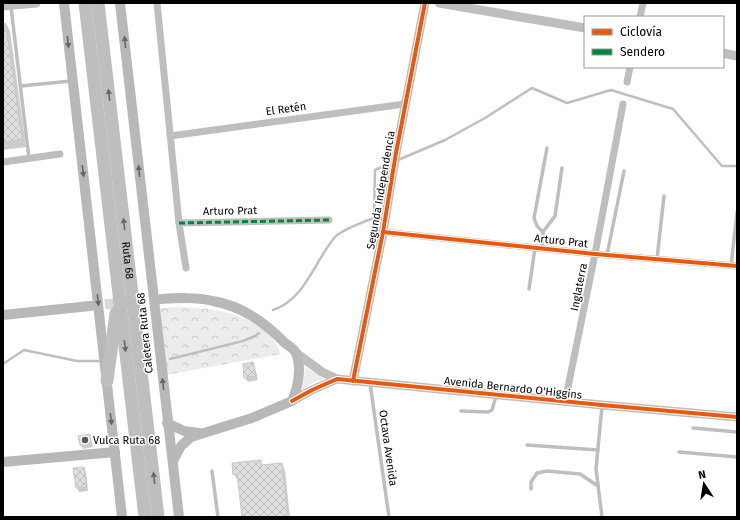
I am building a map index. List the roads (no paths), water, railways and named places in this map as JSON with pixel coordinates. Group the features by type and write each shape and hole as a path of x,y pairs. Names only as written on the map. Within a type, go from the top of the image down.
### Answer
{"highway":[{"name":"Ruta 68","path":"85,3 145,517"},
{"name":"Ruta 68","path":"98,3 158,517"},
{"path":"107,381 119,293"}],"main road":[{"path":"64,3 115,452 120,515"},
{"name":"Caletera Ruta 68","path":"120,3 167,423 179,517"},
{"path":"161,299 212,300 236,307 252,316 268,326 296,353 298,381 297,391 292,401 252,418 191,437 177,451 172,462"},
{"path":"3,314 90,306"},
{"path":"167,423 184,431 205,432"},
{"path":"3,462 115,452"}],"street":[{"path":"7,6 36,3"},
{"path":"157,3 179,222 186,268"},
{"name":"Segunda Independencia","path":"353,381 383,232 393,169 425,3"},
{"path":"439,3 584,28"},
{"path":"640,16 643,3"},
{"path":"724,53 737,56"},
{"path":"627,82 630,68"},
{"name":"El Retén","path":"170,136 405,104"},
{"name":"Inglaterra","path":"565,402 623,104"},
{"path":"3,162 60,154"},
{"name":"Arturo Prat","path":"179,222 329,220"},
{"name":"Arturo Prat","path":"383,232 595,254 734,266"},
{"path":"296,353 322,372 336,379"},
{"path":"292,401 336,379"},
{"name":"Avenida Bernardo O'Higgins","path":"336,379 565,402 737,417"}],"lane":[{"path":"7,6 21,86 29,159"},
{"path":"21,86 73,81"},
{"path":"543,232 537,226 534,218 547,148"},
{"path":"528,288 543,232 555,216 562,168"},
{"path":"607,255 624,171"},
{"path":"657,259 664,196"},
{"path":"734,266 737,212"},
{"name":"Octava Avenida","path":"370,382 389,517"},
{"path":"461,411 488,412 492,410 496,395"},
{"path":"602,405 596,469 602,517"},
{"path":"693,428 737,432"},
{"path":"527,445 598,450"},
{"path":"679,452 737,457"},
{"path":"212,471 218,517"},
{"path":"531,489 531,482 537,473 547,471 580,474 598,486"}],"waterway":[{"path":"398,160 445,140 485,118 532,88 567,103 611,90 673,109 722,166 737,166"},
{"path":"273,310 284,305 301,289 335,237 347,229 374,218 375,170 391,163"},
{"path":"170,359 243,341 259,333"},
{"path":"3,364 24,350 77,361 103,361"},
{"path":"144,360 151,360"}],"tunnel":[{"path":"90,306 161,299"}],"place":[{"name":"Vulca Ruta 68","path":"85,440"}]}
